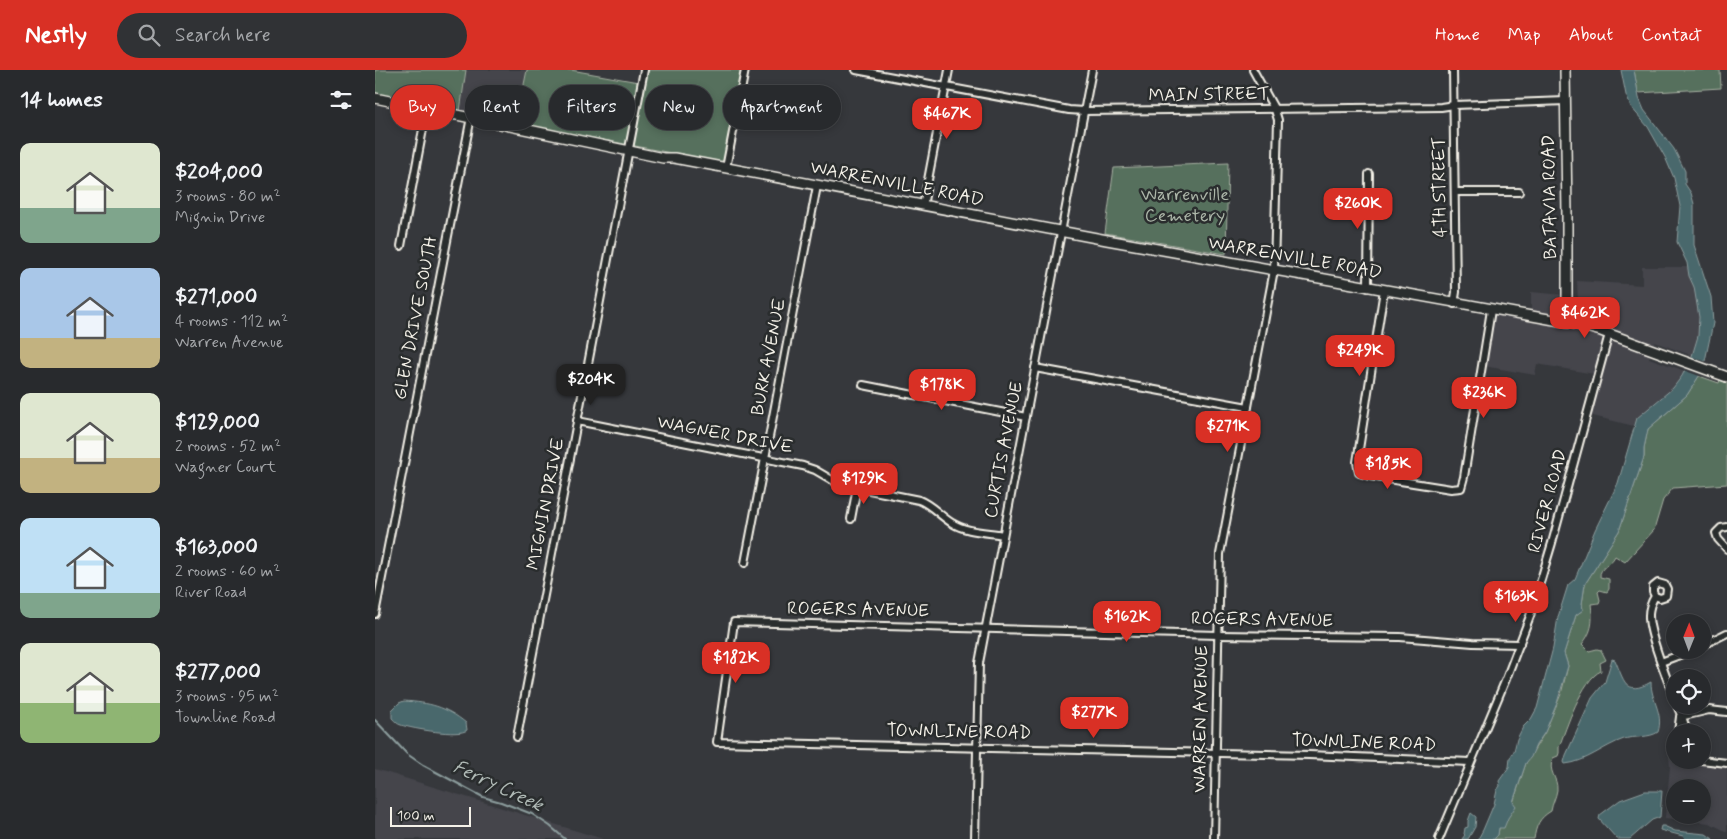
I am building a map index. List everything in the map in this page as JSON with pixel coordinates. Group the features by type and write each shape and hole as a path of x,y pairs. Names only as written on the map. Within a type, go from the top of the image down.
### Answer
{"main road":[{"name":"BATAVIA ROAD","path":"1565,70 1567,323"},
{"name":"WARRENVILLE ROAD","path":"375,98 390,101"},
{"name":"WARRENVILLE ROAD","path":"535,130 1061,232 1567,323 1609,334 1725,376"}],"street":[{"name":"MIGNIN DRIVE","path":"517,737 644,70"},
{"path":"727,168 745,70"},
{"name":"MAIN STREET","path":"856,70 1069,110 1084,111 1441,107 1566,101"},
{"path":"923,206 949,70"},
{"name":"CURTIS AVENUE","path":"975,839 979,663 1092,70"},
{"name":"WARREN AVENUE","path":"1214,839 1220,554 1274,270 1278,120 1275,110 1253,70"},
{"name":"4TH STREET","path":"1453,70 1456,292 1454,304"},
{"path":"401,246 423,130"},
{"name":"GLEN DRIVE SOUTH","path":"375,614 468,130"},
{"path":"1368,288 1369,174"},
{"name":"BURK AVENUE","path":"745,563 817,186"},
{"path":"1455,192 1519,192"},
{"path":"1384,290 1357,464 1359,473 1369,476 1451,489 1461,488 1491,310"},
{"name":"RIVER ROAD","path":"1439,839 1521,644 1552,543 1609,334"},
{"path":"1035,368 1248,407"},
{"path":"863,385 1026,417"},
{"name":"WAGNER DRIVE","path":"577,421 809,467 833,482 919,500 929,504 951,523 958,526 1003,535"},
{"path":"851,519 857,488"},
{"path":"1727,527 1721,528 1717,533 1718,539 1727,549"},
{"path":"1655,596 1649,618 1666,676"},
{"name":"ROGERS AVENUE","path":"717,742 734,622 1218,635 1400,637 1473,643 1521,644"},
{"path":"1711,642 1727,633"},
{"path":"1661,662 1669,659"},
{"path":"1680,717 1709,710 1726,711"},
{"path":"1679,714 1679,724"},
{"path":"1680,717 1685,724"},
{"name":"TOWNLINE ROAD","path":"717,742 1216,753 1470,762"},
{"path":"1711,761 1727,763"}],"shaded area":[{"path":"466,70 527,70 524,85 465,85 465,112 460,111"},
{"path":"1642,267 1688,267 1694,287 1699,317 1698,336 1693,356 1655,342 1653,345 1577,320 1573,317 1573,302 1578,299 1577,281 1642,285"},
{"path":"1531,292 1564,295 1563,315 1560,317 1531,313"},
{"path":"1493,314 1560,325 1599,335 1650,354 1649,358 1685,371 1673,388 1637,418 1634,426 1589,415 1600,375 1537,364 1535,375 1484,366"},
{"path":"1711,761 1727,762 1727,832 1711,824 1711,779 1669,779 1670,769 1711,769"},
{"path":"375,769 603,839 375,839"}],"green space":[{"path":"375,70 466,70 460,111 455,110 455,85 390,85 390,97 375,94"},
{"path":"527,70 571,70 644,83 647,70 741,70 738,85 723,85 723,130 731,130 726,156 723,161 718,162 552,130 635,130 635,85 549,85 549,129 539,127 539,85 524,85"},
{"path":"1634,70 1720,70 1721,88 1638,93"},
{"name":"Warrenville Cemetery","path":"1228,163 1226,254 1105,233 1114,168"},
{"path":"1699,376 1719,383 1720,380 1727,383 1727,484 1673,488 1663,500 1654,530 1625,562 1615,556 1601,571 1600,577 1609,579 1609,589 1607,592 1600,590 1598,592 1599,603 1591,604 1591,625 1588,635 1582,644 1589,651 1601,650 1606,660 1600,663 1601,671 1587,684 1575,705 1559,747 1558,756 1553,758 1551,763 1557,790 1551,811 1539,823 1534,839 1494,839 1498,835 1499,828 1515,806 1513,803 1526,763 1545,732 1561,694 1568,666 1564,653 1576,615 1583,610 1585,584 1619,531 1644,457 1648,429 1687,395"}],"water":[{"path":"1621,70 1634,70 1639,98 1644,110 1674,149 1685,171 1685,184 1691,193 1694,204 1694,245 1711,297 1713,323 1705,361 1699,376 1687,395 1648,429 1644,457 1619,531 1585,584 1583,610 1576,615 1564,653 1568,666 1557,703 1545,732 1526,763 1513,802 1516,806 1504,828 1499,828 1498,835 1494,839 1478,839 1494,804 1497,790 1500,786 1499,781 1509,767 1510,758 1517,739 1537,708 1553,648 1558,617 1568,585 1575,579 1595,530 1618,483 1637,418 1673,388 1682,376 1692,356 1698,336 1699,317 1694,287 1689,276 1687,263 1677,242 1680,206 1674,178 1665,157 1648,127 1631,107 1626,95"},
{"path":"1612,659 1615,660 1623,680 1631,687 1636,688 1651,682 1659,719 1658,732 1651,735 1624,739 1581,760 1565,764 1566,755 1592,698 1605,682"},
{"path":"404,701 430,704 444,709 466,723 467,730 446,733 400,725 392,718 392,710"},
{"path":"1645,791 1662,791 1660,817 1652,820 1630,839 1617,839 1599,819 1600,815 1620,800"},
{"path":"1471,813 1476,817 1475,827 1468,839 1462,839 1465,835 1465,828 1468,827"},
{"path":"1661,826 1675,831 1706,834 1713,839 1686,839 1683,836 1660,830"}],"pier":[{"path":"1690,356 1707,362 1702,377 1683,370"}],"waterway":[{"name":"Ferry Creek","path":"375,720 407,754 423,765 483,797 532,814 565,839"}]}
